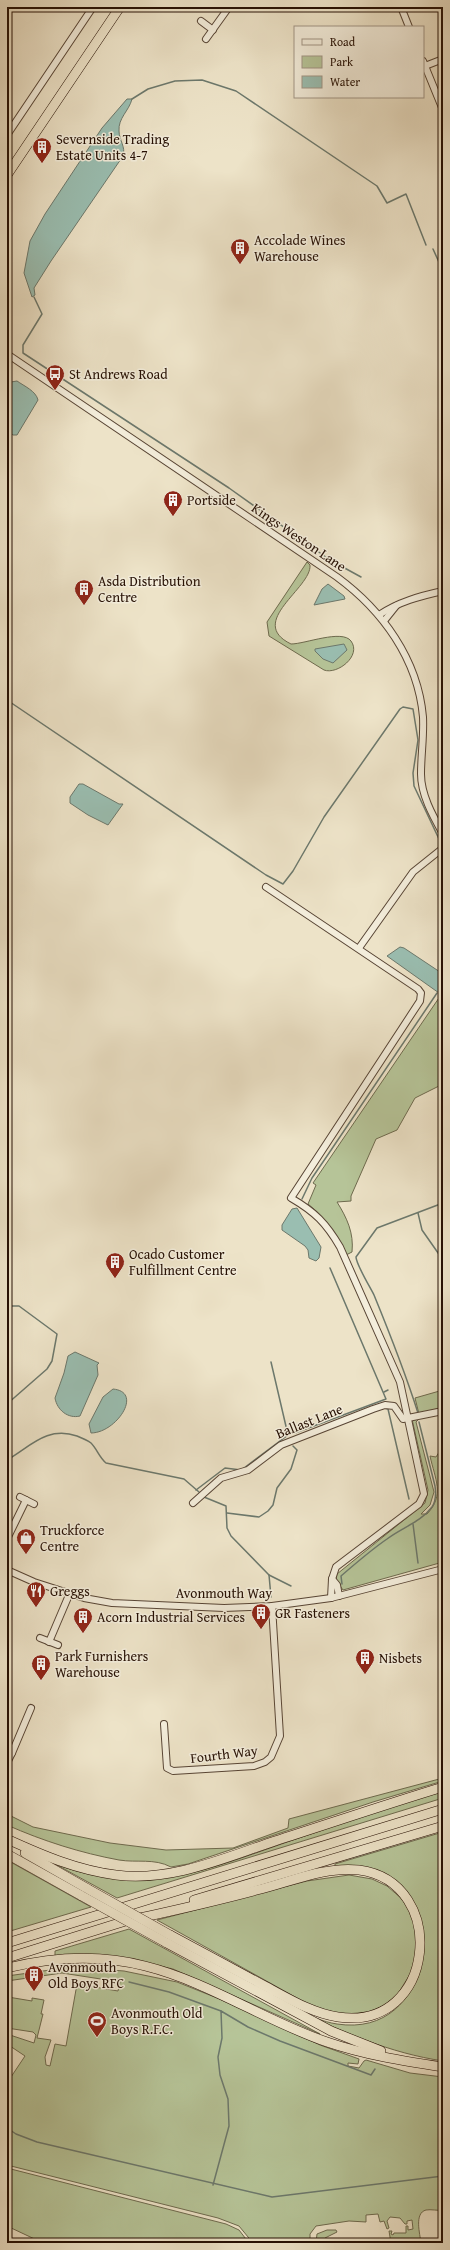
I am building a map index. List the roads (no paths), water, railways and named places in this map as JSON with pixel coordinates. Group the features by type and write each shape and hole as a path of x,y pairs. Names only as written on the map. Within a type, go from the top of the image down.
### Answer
{"highway":[{"path":"7,175 120,7"},
{"path":"7,1839 54,1860 85,1869 117,1875 167,1874 212,1862 443,1787"},
{"path":"7,1943 443,1808"},
{"path":"7,1958 125,1921 443,1826"},
{"path":"7,1842 85,1892 331,2031 376,2050 418,2063"},
{"path":"7,1854 85,1892"},
{"path":"125,1921 196,1906 326,1871 348,1870 369,1872 384,1878 398,1888 418,1914 423,1931 424,1947 419,1972 403,1996 382,2011 366,2017 349,2019 313,2010 168,1939"},
{"path":"7,1968 40,1961 81,1958 114,1960 144,1965 193,1982 292,2028 328,2042 392,2060 443,2067"}],"street":[{"path":"7,135 93,7"},
{"path":"206,39 229,7"},
{"path":"401,7 409,26"},
{"path":"201,21 213,30"},
{"path":"443,59 424,63 443,110"},
{"name":"Kings Weston Lane","path":"7,354 337,576 364,598 384,621 402,650 415,681 423,716 421,776 425,794 443,834"},
{"path":"379,615 392,607 423,595 443,591"},
{"path":"384,621 396,606"},
{"path":"360,948 413,872 443,848"},
{"path":"266,887 360,948 418,988 421,993 420,1001 291,1198 317,1215 328,1226 340,1247 400,1382 424,1494 419,1504 340,1563 334,1572 332,1579 331,1598"},
{"name":"Ballast Lane","path":"194,1503 221,1478 248,1470 281,1445 303,1435 384,1405 394,1406 403,1419 408,1418"},
{"path":"408,1418 443,1410"},
{"path":"7,1539 23,1499 34,1504"},
{"name":"Avonmouth Way","path":"7,1570 69,1595 112,1603 224,1608 272,1606 331,1598 443,1569"},
{"path":"332,1579 337,1585 339,1596"},
{"path":"49,1642 69,1595"},
{"name":"Fourth Way","path":"164,1724 167,1768 173,1771 254,1766 265,1762 271,1757 280,1736 272,1606"},
{"path":"40,1638 58,1645"},
{"path":"7,1762 9,1751 31,1708"}],"water":[{"path":"127,99 132,99 119,126 119,134 124,150 123,156 51,261 34,288 35,295 32,297 24,273 30,241 45,214 102,128"},
{"path":"17,381 32,391 38,400 17,435 13,435 7,431 7,387 11,382"},
{"path":"328,584 344,596 345,599 314,605 322,589"},
{"path":"344,644 347,650 333,663 323,659 315,651 315,649"},
{"path":"79,784 83,784 119,804 123,804 108,825 88,815 70,803 70,797"},
{"path":"400,947 404,948 443,974 443,988 439,993 387,956"},
{"path":"297,1208 321,1247 319,1258 316,1261 309,1258 308,1250 305,1246 282,1230 282,1225 292,1209"},
{"path":"75,1352 99,1363 97,1365 98,1375 80,1416 76,1417 64,1413 58,1406 55,1398 64,1373 68,1356"},
{"path":"113,1389 122,1392 126,1397 126,1404 123,1412 109,1427 91,1433 89,1424 103,1397"}],"waterway":[{"path":"132,99 148,89 175,81 202,80 236,91 377,186 387,203 406,194 426,245"},
{"path":"433,249 443,271"},
{"path":"34,297 42,314 23,345 23,353 229,488 330,560 361,577"},
{"path":"7,700 266,875 283,884 293,871 324,817 400,709 403,707 413,709 418,740 413,773 414,786 439,839"},
{"path":"302,1199 312,1178 437,993"},
{"path":"418,1413 386,1324 374,1295 358,1265 356,1257 377,1228 443,1203"},
{"path":"418,1213 422,1230 443,1260"},
{"path":"295,1433 386,1399 330,1268"},
{"path":"7,1306 19,1306 57,1334 52,1361 47,1369 7,1404"},
{"path":"244,1468 288,1435 271,1362"},
{"path":"384,1392 388,1390"},
{"path":"384,1408 388,1409 409,1499"},
{"path":"342,1584 341,1576 381,1543 422,1517 433,1505 436,1491 419,1422"},
{"path":"7,1460 40,1439 57,1434 66,1434 77,1436 91,1443 106,1463 184,1479 199,1492"},
{"path":"227,1513 259,1517 268,1511 273,1505 277,1488 291,1469 297,1450 293,1446"},
{"path":"196,1490 225,1468 241,1470"},
{"path":"204,1497 226,1506 227,1528 231,1536 269,1575 271,1597"},
{"path":"413,1524 418,1563"},
{"path":"269,1575 291,1586"},
{"path":"129,1982 169,1992 221,2011"},
{"path":"213,2185 229,2126 228,2099 220,2075 218,2057 222,2038 221,2011 248,2027 280,2041 371,2075 375,2069"},
{"path":"7,2128 16,2134 37,2142 272,2197 443,2176"}],"place":[{"name":"Severnside Trading Estate Units 4-7","path":"42,164"},
{"name":"Accolade Wines Warehouse","path":"240,265"},
{"name":"St Andrews Road","path":"55,391"},
{"name":"Portside","path":"173,517"},
{"name":"Asda Distribution Centre","path":"84,606"},
{"name":"Ocado Customer Fulfillment Centre","path":"115,1279"},
{"name":"Truckforce Centre","path":"26,1555"},
{"name":"Greggs","path":"36,1608"},
{"name":"GR Fasteners","path":"261,1630"},
{"name":"Acorn Industrial Services","path":"83,1634"},
{"name":"Nisbets","path":"365,1675"},
{"name":"Park Furnishers Warehouse","path":"41,1681"},
{"name":"Avonmouth Old Boys RFC","path":"34,1992"},
{"name":"Avonmouth Old Boys R.F.C.","path":"97,2038"}]}
